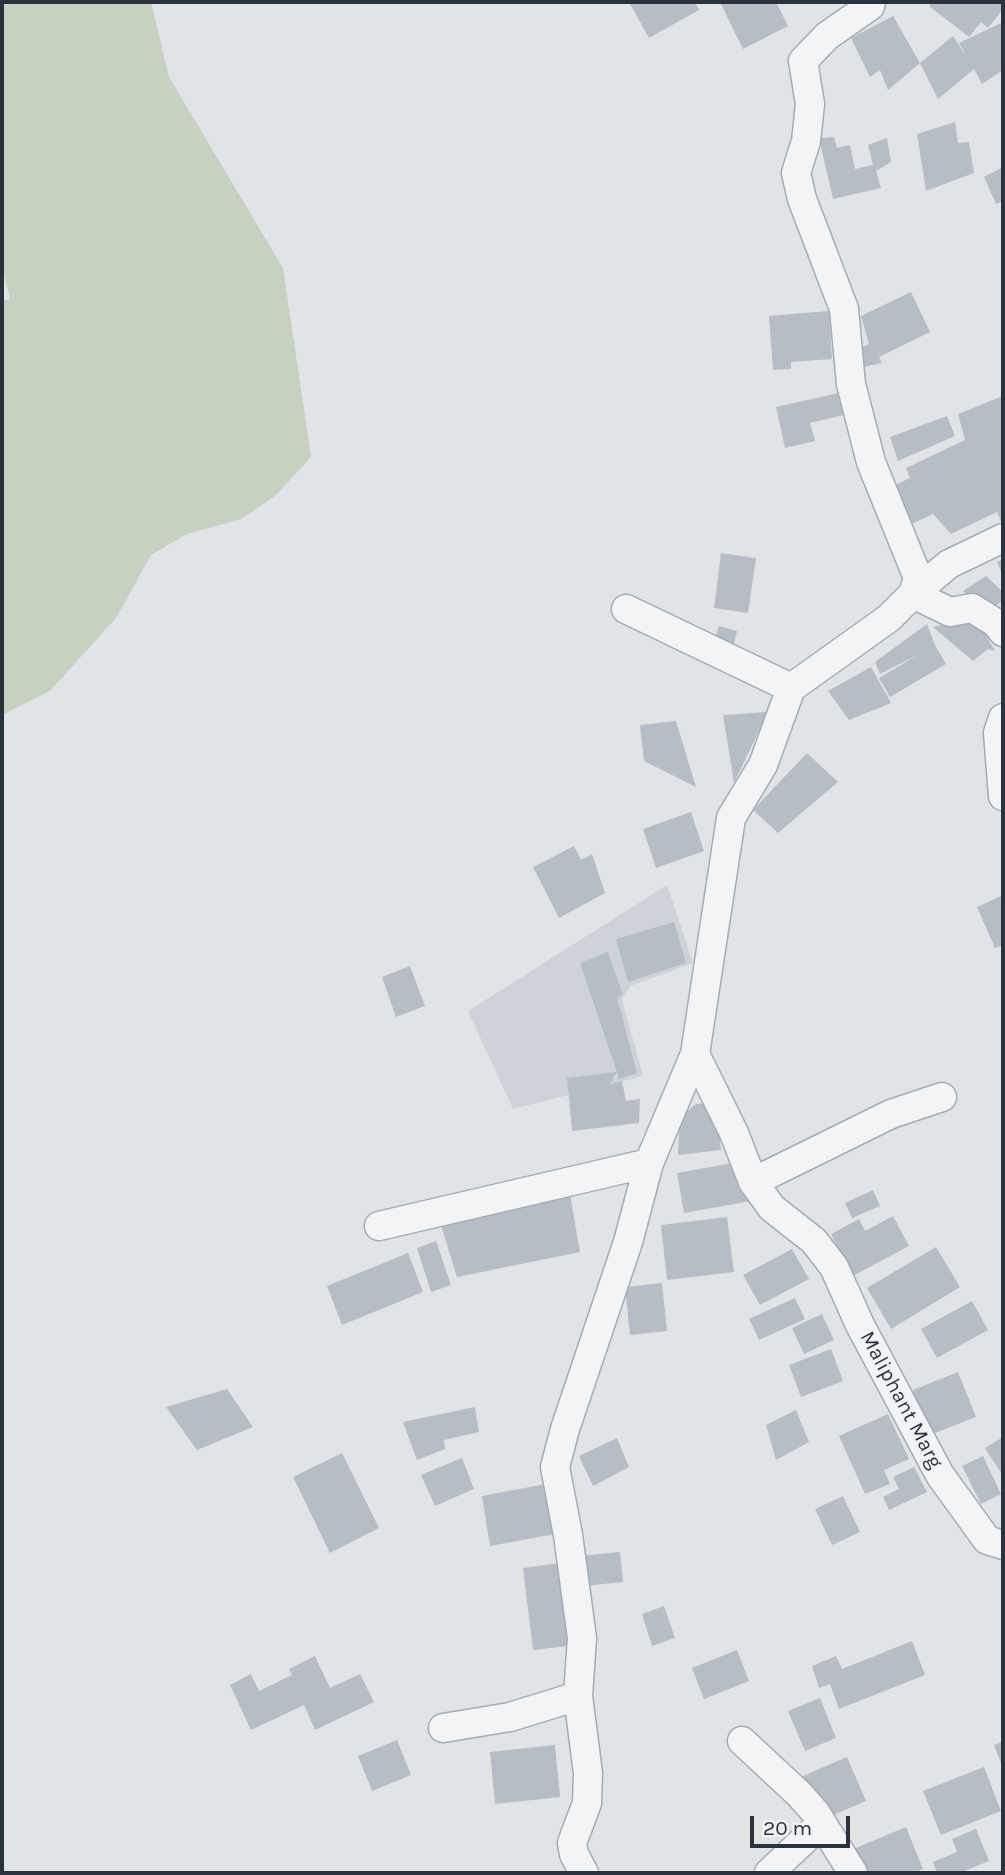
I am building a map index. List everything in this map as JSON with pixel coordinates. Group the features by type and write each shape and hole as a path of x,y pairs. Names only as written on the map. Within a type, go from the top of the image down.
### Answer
{"street":[{"path":"871,2 870,6 827,36 803,61 810,104 806,141 796,173 802,199 844,309 851,384 871,462 918,578 914,594"},
{"path":"584,1873 574,1854 572,1843 587,1803 588,1773 578,1696 582,1638 568,1535 555,1467 565,1429 628,1242 649,1163 695,1054 731,818 763,765 791,688 889,618 949,564 1003,538"},
{"path":"914,594 950,612 972,608 996,623 1003,632"},
{"path":"625,609 791,688"},
{"path":"1003,718 998,733 1003,796"},
{"name":"Maliphant Marg","path":"695,1054 734,1133 754,1182 772,1208 814,1241 834,1267 860,1325 940,1475 987,1540 1003,1545"},
{"path":"754,1182 891,1114 942,1097"},
{"path":"379,1226 649,1163"},
{"path":"443,1728 510,1717 578,1696"},
{"path":"742,1741 799,1794 822,1823 853,1873"},
{"path":"769,1873 822,1823"}],"shaded area":[{"path":"667,885 693,963 630,986 622,1000 643,1076 513,1109 468,1011"}],"green space":[{"path":"2,2 151,2 169,77 283,268 311,457 275,496 241,519 187,534 151,555 116,618 50,691 2,715 2,301 10,299 2,266"}],"building":[{"path":"629,2 695,2 699,10 649,38"},
{"path":"720,2 776,2 788,26 743,49"},
{"path":"933,2 1000,2 1003,9 988,28 981,22 969,37 929,6"},
{"path":"893,16 920,63 888,90 880,70 870,77 851,38"},
{"path":"1003,22 1003,70 982,84 974,69 938,99 920,63 953,36 966,56 959,43"},
{"path":"955,122 958,143 969,142 974,173 926,191 917,134"},
{"path":"834,137 837,148 850,145 855,169 873,165 868,145 887,138 891,162 876,171 881,188 833,199 819,138"},
{"path":"1003,167 1003,201 996,204 984,177"},
{"path":"911,292 930,332 879,357 882,363 858,368 851,352 869,344 861,316"},
{"path":"829,311 832,359 791,362 791,369 773,370 769,316"},
{"path":"843,392 848,414 810,423 815,441 785,448 776,407"},
{"path":"1003,396 1003,526 997,512 951,534 933,514 907,526 889,488 910,478 906,468 965,440 958,414"},
{"path":"947,416 955,436 898,461 890,437"},
{"path":"721,553 756,558 748,613 714,608"},
{"path":"1003,559 1003,576 997,562"},
{"path":"986,576 1003,592 1003,601 987,610 963,591"},
{"path":"975,616 995,651 988,649 973,661 933,627"},
{"path":"927,624 946,664 890,697 879,678 919,654 880,674 875,662"},
{"path":"719,626 737,631 733,648 714,642"},
{"path":"871,667 891,703 849,720 828,691"},
{"path":"768,712 734,783 723,715"},
{"path":"676,721 696,787 644,761 640,725"},
{"path":"807,753 838,782 778,833 753,810"},
{"path":"691,812 704,851 656,868 643,829"},
{"path":"574,846 581,860 592,854 605,893 559,918 533,867"},
{"path":"1003,895 1003,945 995,948 977,907"},
{"path":"674,922 686,963 628,982 616,939"},
{"path":"608,952 623,995 617,997 637,1073 619,1079 580,963"},
{"path":"410,966 425,1006 396,1017 382,977"},
{"path":"617,1072 610,1084 622,1081 626,1101 640,1099 639,1123 572,1131 567,1078"},
{"path":"711,1103 717,1110 721,1150 678,1155 680,1117 696,1104"},
{"path":"739,1162 751,1201 684,1213 677,1173"},
{"path":"873,1190 880,1206 852,1218 845,1203"},
{"path":"570,1194 580,1252 457,1277 440,1222"},
{"path":"893,1216 909,1246 851,1277 831,1234 859,1219 865,1231"},
{"path":"727,1217 734,1272 667,1280 661,1225"},
{"path":"436,1241 451,1285 431,1292 417,1248"},
{"path":"936,1247 960,1287 891,1329 867,1288"},
{"path":"792,1249 809,1279 760,1305 743,1275"},
{"path":"408,1253 423,1292 342,1325 327,1286"},
{"path":"662,1283 667,1331 630,1335 625,1287"},
{"path":"795,1298 805,1319 759,1340 749,1319"},
{"path":"972,1301 988,1330 937,1358 921,1329"},
{"path":"822,1314 834,1340 804,1354 792,1328"},
{"path":"831,1349 843,1381 801,1397 789,1365"},
{"path":"958,1372 976,1417 930,1435 913,1390"},
{"path":"227,1389 253,1427 197,1450 166,1407"},
{"path":"475,1407 479,1432 444,1440 445,1449 417,1460 403,1422"},
{"path":"796,1410 809,1442 776,1460 766,1425"},
{"path":"888,1414 909,1459 884,1470 890,1484 865,1494 839,1436"},
{"path":"1003,1437 1003,1476 985,1448"},
{"path":"617,1438 629,1467 593,1486 579,1456"},
{"path":"342,1453 379,1528 330,1553 293,1477"},
{"path":"983,1456 1001,1494 981,1504 962,1466"},
{"path":"462,1458 474,1489 435,1506 421,1475"},
{"path":"914,1467 927,1492 889,1510 883,1497 899,1489 893,1477"},
{"path":"546,1484 555,1534 490,1546 482,1496"},
{"path":"843,1496 860,1532 832,1545 815,1509"},
{"path":"620,1552 623,1582 584,1586 581,1556"},
{"path":"567,1562 577,1645 533,1650 523,1568"},
{"path":"664,1606 675,1638 652,1646 642,1614"},
{"path":"912,1641 925,1675 839,1709 830,1684 819,1688 812,1666 836,1656 842,1669"},
{"path":"737,1650 749,1681 704,1699 692,1668"},
{"path":"315,1656 330,1688 360,1674 374,1702 315,1730 304,1705 251,1730 230,1685 251,1674 259,1691 292,1675 289,1669"},
{"path":"820,1698 836,1738 805,1751 788,1711"},
{"path":"397,1740 411,1775 372,1791 358,1756"},
{"path":"1003,1741 1003,1768 994,1745"},
{"path":"555,1745 560,1797 495,1804 490,1752"},
{"path":"847,1757 866,1801 822,1820 803,1776"},
{"path":"984,1767 1001,1811 941,1835 923,1791"},
{"path":"906,1827 923,1869 913,1873 860,1873 851,1850"},
{"path":"976,1829 989,1861 960,1873 937,1873 933,1862 957,1852 952,1839"}]}
